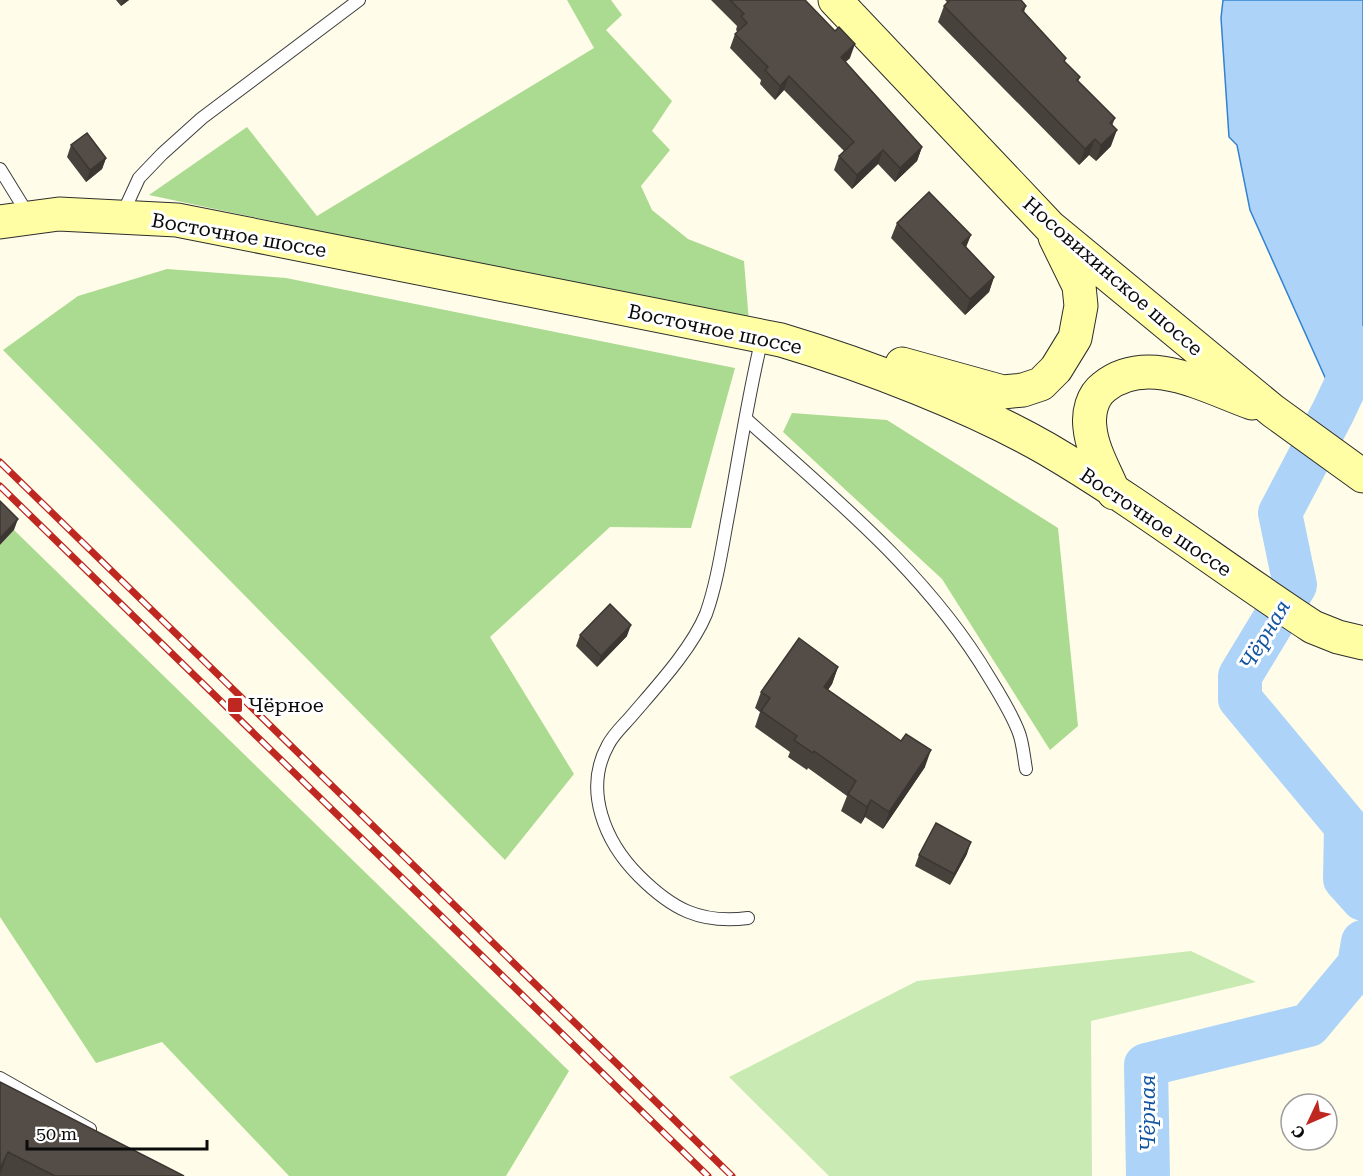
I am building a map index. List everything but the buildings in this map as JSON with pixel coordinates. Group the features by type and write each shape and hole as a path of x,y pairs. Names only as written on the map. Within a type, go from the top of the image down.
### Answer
{"main road":[{"name":"Носовихинское шоссе","path":"835,0 1050,227 1273,411 1361,477"},
{"name":"Восточное шоссе","path":"14,219 77,214 177,220 762,336 808,348 965,409 1046,449 1308,624 1338,638 1363,643"},
{"path":"808,348 849,351 1003,392 1023,390 1041,384 1056,369 1075,338 1081,306 1079,286 1050,227"},
{"path":"1114,493 1095,445 1090,417 1092,403 1100,390 1112,380 1128,374 1157,371 1273,411"},
{"path":"1308,624 1336,632 1363,628"}],"lane":[{"path":"122,216 139,178 162,154 202,118 359,0"},
{"path":"0,169 14,219"},
{"path":"748,918 705,919 667,901 649,887 621,855 607,831 601,813 596,783 609,743 673,667 705,615 721,555 762,336"},
{"path":"746,419 867,528 910,572 947,616 1002,697 1019,734 1026,769"},
{"path":"0,1078 103,1136"}],"green space":[{"path":"567,0 611,0 622,15 606,30 672,101 652,131 670,150 641,186 652,210 688,239 744,261 749,322 149,195 247,127 317,216 594,48"},
{"path":"167,269 286,278 735,368 691,528 610,527 490,637 574,774 505,860 3,350 78,296"},
{"path":"792,413 887,420 1058,528 1078,726 1050,750 942,579 783,432"},
{"path":"14,530 569,1071 506,1176 289,1176 162,1042 96,1063 0,917 0,545"},
{"path":"1191,951 1256,982 1091,1021 1092,1176 829,1176 729,1077 917,981"}],"water":[{"path":"1223,0 1363,0 1363,386 1357,403 1333,412 1328,384 1250,210 1237,145 1229,137 1221,18"}],"waterway":[{"name":"Чёрная","path":"1363,348 1333,412 1280,513 1295,585 1240,676 1240,699 1346,826 1345,879 1363,899"},
{"name":"Чёрная","path":"1148,1176 1146,1065 1309,1025 1359,965 1363,942"}],"railway":[{"path":"0,462 732,1176"},
{"path":"0,486 708,1176"}],"place":[{"name":"Чёрное","path":"235,705"}]}
